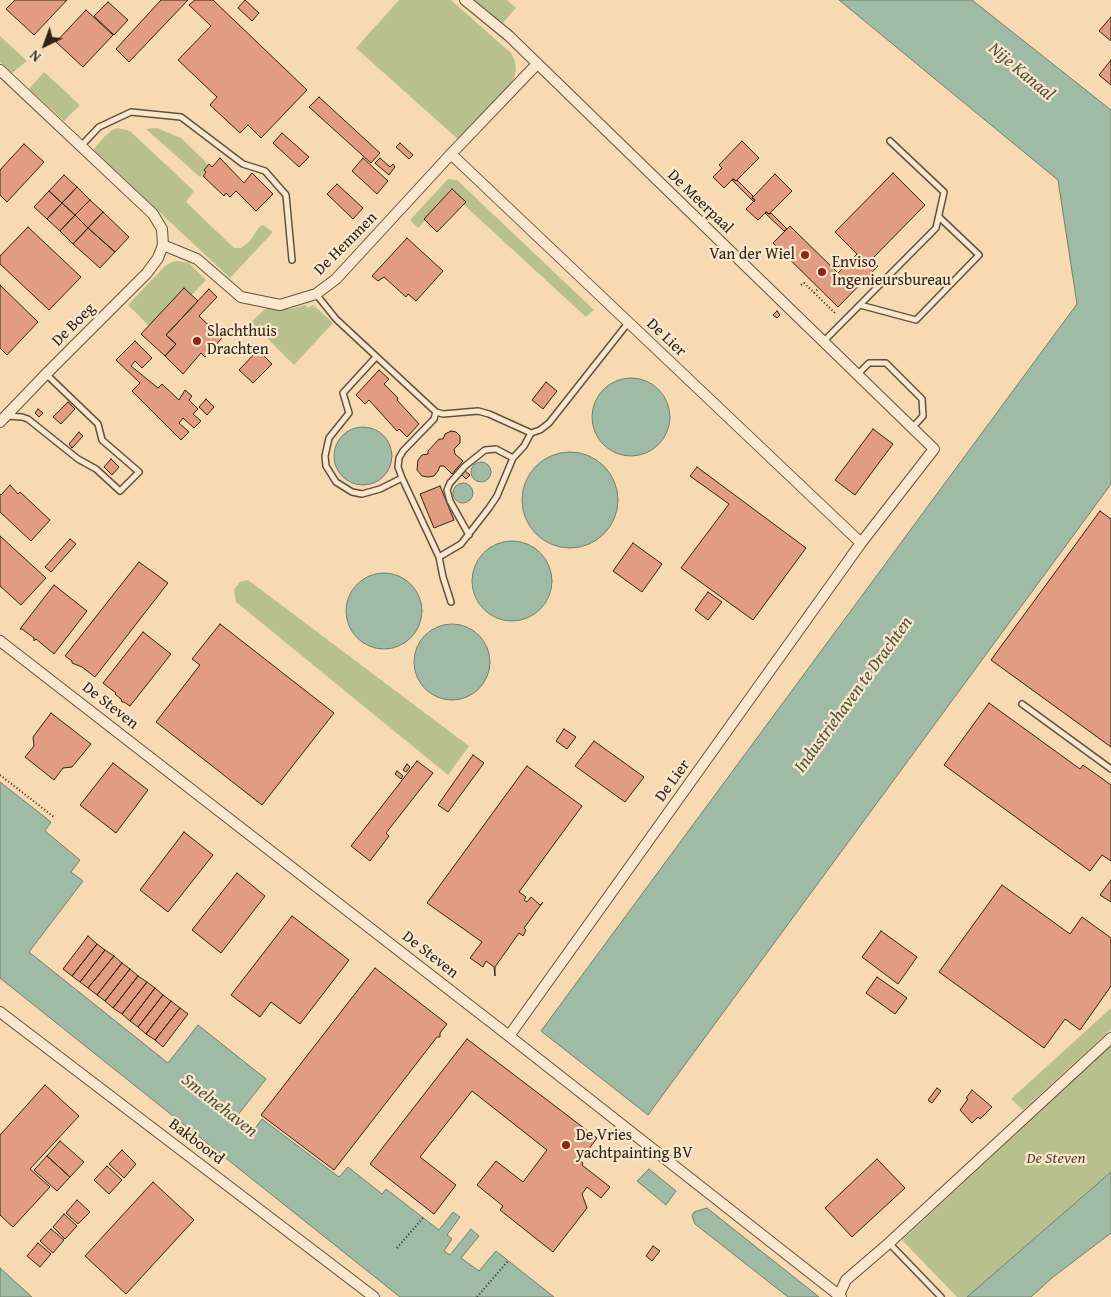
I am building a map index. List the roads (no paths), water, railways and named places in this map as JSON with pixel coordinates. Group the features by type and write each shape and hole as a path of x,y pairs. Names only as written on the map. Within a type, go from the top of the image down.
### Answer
{"street":[{"name":"De Meerpaal","path":"465,0 509,36 934,449"},
{"name":"De Hemmen","path":"163,245 197,259 241,297 280,305 316,294 336,279 537,64"},
{"path":"0,70 153,214 162,229 163,245"},
{"name":"De Lier","path":"451,154 861,543"},
{"name":"De Boeg","path":"3,419 147,273 158,258 163,245"},
{"name":"De Lier","path":"509,1036 861,543 934,449"},
{"name":"De Steven","path":"0,641 840,1296 846,1280 889,1243 1111,1038"},
{"name":"Bakboord","path":"0,1012 374,1297"}],"lane":[{"path":"80,146 98,128 131,112 181,117 243,164 264,171 286,195 292,260"},
{"path":"823,342 936,228 944,192 890,141"},
{"path":"860,305 916,320 979,254 939,217"},
{"path":"316,294 336,319 436,412 443,414 478,411 531,433 540,430 549,423 628,323"},
{"path":"376,357 343,392 349,413 329,438 324,456 326,466 336,482 352,492 371,493 402,478"},
{"path":"857,375 869,363 886,363 922,399 923,416 912,428"},
{"path":"3,419 22,417 28,419 78,459 96,470 120,491 139,472 102,440 98,424 46,374"},
{"path":"436,412 434,419 403,451 399,458 398,467 439,557 451,602"},
{"path":"439,557 452,550 469,535 497,496 513,458 524,446 531,433"},
{"path":"469,535 450,501 447,490 450,483 465,466 485,450 496,449 513,458"},
{"path":"1022,704 1111,769"},
{"path":"889,1243 941,1297"}],"water":[{"path":"839,0 972,0 1111,110 1111,484 648,1115 541,1031 1077,304 1058,180"},
{"path":"631,378 646,381 659,389 667,402 670,417 667,432 659,445 646,453 631,456 616,453 603,445 595,432 592,417 595,402 603,389 616,381"},
{"path":"363,427 374,429 384,435 390,445 392,456 390,467 384,477 374,483 363,485 352,483 342,477 336,467 334,456 336,445 342,435 352,429"},
{"path":"570,452 588,455 604,466 615,482 618,500 615,518 604,534 588,545 570,548 552,545 536,534 525,518 522,500 525,482 536,466 552,455"},
{"path":"481,462 488,465 491,472 488,479 481,482 474,479 471,472 474,465"},
{"path":"463,483 470,486 473,493 470,500 463,503 456,500 453,493 456,486"},
{"path":"504,541 520,541 534,547 546,559 552,573 552,589 546,603 534,615 520,621 504,621 490,615 478,603 472,589 472,573 478,559 490,547"},
{"path":"384,573 399,576 411,584 419,596 422,611 419,626 411,638 399,646 384,649 369,646 357,638 349,626 346,611 349,596 357,584 369,576"},
{"path":"452,624 467,627 479,635 487,647 490,662 487,677 479,689 467,697 452,700 437,697 425,689 417,677 414,662 417,647 425,635 437,627"},
{"name":"Smelnehaven","path":"0,782 51,822 45,831 80,860 71,872 83,881 29,952 168,1063 198,1025 266,1079 237,1116 253,1131 262,1119 339,1177 348,1167 382,1194 386,1189 439,1230 453,1212 460,1217 447,1235 452,1239 444,1251 450,1255 471,1229 479,1236 461,1258 479,1271 496,1251 554,1297 400,1297 0,978"},
{"path":"649,1169 676,1191 666,1205 637,1181"},
{"path":"1111,1172 1111,1233 1053,1277 1031,1297 967,1297"},
{"path":"707,1208 819,1297 788,1297 695,1224 692,1216 694,1212"},
{"path":"0,1268 32,1297 0,1297"}],"place":[{"name":"Van der Wiel","path":"805,255"},
{"name":"Enviso Ingenieursbureau","path":"822,272"},
{"name":"Slachthuis Drachten","path":"197,341"},
{"name":"De Vries yachtpainting BV","path":"566,1145"}],"water label":[{"name":"Nije Kanaal","path":"1021,72"},
{"name":"Industriehaven te Drachten","path":"854,695"}]}
